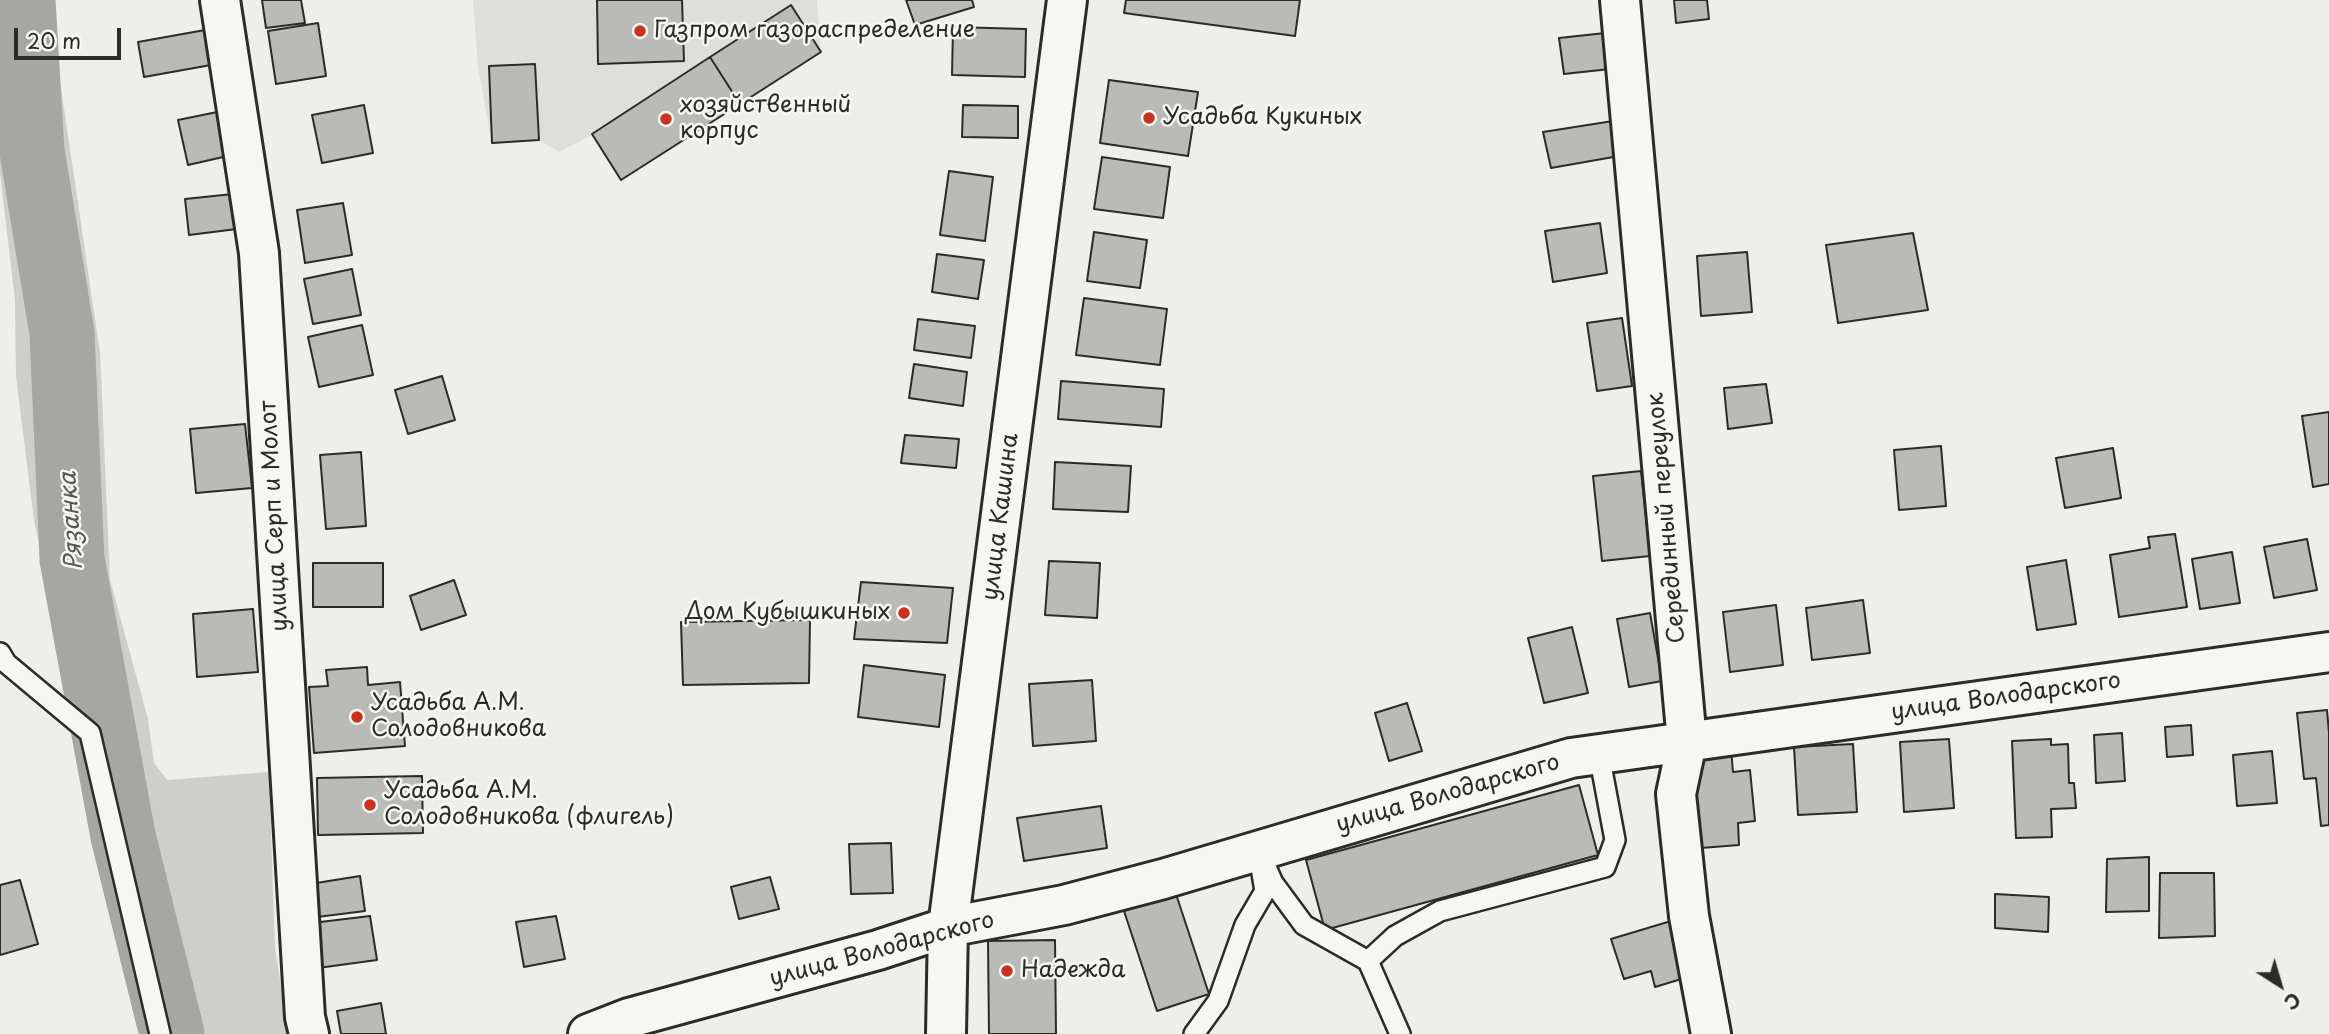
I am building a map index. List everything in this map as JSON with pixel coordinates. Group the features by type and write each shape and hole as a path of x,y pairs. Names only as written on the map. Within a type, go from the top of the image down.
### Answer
{"street":[{"name":"улица Серп и Молот","path":"220,0 259,253 305,1017 309,1034"},
{"name":"улица Кашина","path":"946,1034 948,927 1067,0"},
{"name":"Серединный переулок","path":"1620,0 1687,742 1676,794 1689,916 1712,1034"},
{"name":"улица Володарского","path":"588,1034 629,1018 878,950 948,927 1064,905 1572,758 2329,652"}],"lane":[{"path":"0,653 6,663 90,733 160,1034"},
{"path":"1368,961 1395,936 1440,911 1605,867 1615,840 1599,754"},
{"path":"1258,850 1273,883 1304,925 1368,961 1400,1034"},
{"path":"1194,1034 1218,1001 1245,925 1265,891 1258,850"}],"shaded area":[{"path":"0,0 51,0 56,54 100,353 110,580 148,719 154,763 167,780 269,772 275,949 289,1034 185,1034 181,1006 134,854 121,737 77,693 67,673 34,520 16,376 15,300 0,173"},
{"path":"473,0 817,0 821,52 621,180 592,135 559,152 539,140 492,143 478,67"}],"building":[{"path":"262,0 301,0 305,23 266,28"},
{"name":"Газпром газораспределение","path":"597,0 682,0 684,61 598,64"},
{"path":"906,0 972,0 974,7 915,25"},
{"path":"1126,0 1300,0 1295,36 1124,13"},
{"path":"1674,0 1707,0 1709,19 1676,23"},
{"path":"791,5 821,52 740,104 710,57"},
{"path":"318,23 326,76 276,84 268,31"},
{"path":"953,27 1026,29 1025,77 952,75"},
{"path":"205,30 211,65 144,77 138,42"},
{"path":"1605,33 1610,69 1564,74 1559,38"},
{"name":"хозяйственный корпус","path":"710,57 740,104 621,180 592,134"},
{"path":"535,64 539,140 492,143 489,66"},
{"name":"Усадьба Кукиных","path":"1109,80 1198,92 1188,156 1100,143"},
{"path":"364,105 373,153 322,163 312,115"},
{"path":"963,105 1018,106 1018,138 962,137"},
{"path":"222,111 232,155 188,165 178,120"},
{"path":"1613,121 1619,156 1551,168 1543,132"},
{"path":"1102,157 1170,167 1163,218 1094,209"},
{"path":"949,171 993,177 985,241 940,235"},
{"path":"233,194 237,229 189,235 185,199"},
{"path":"343,203 352,255 305,263 297,210"},
{"path":"1600,223 1607,273 1553,282 1545,231"},
{"path":"1094,232 1147,240 1140,288 1087,281"},
{"path":"1913,233 1928,310 1838,323 1826,245"},
{"path":"1747,252 1752,312 1701,316 1697,256"},
{"path":"937,254 984,260 978,299 932,292"},
{"path":"352,269 361,315 313,324 304,279"},
{"path":"1084,298 1167,309 1160,365 1076,355"},
{"path":"1622,318 1632,386 1597,391 1587,323"},
{"path":"918,319 975,326 971,358 914,350"},
{"path":"362,325 373,375 319,387 308,337"},
{"path":"914,364 967,372 963,406 909,398"},
{"path":"442,376 455,420 408,434 395,390"},
{"path":"1061,381 1164,389 1161,427 1058,419"},
{"path":"1766,384 1772,423 1728,429 1724,388"},
{"path":"2329,412 2329,484 2313,487 2302,416"},
{"path":"245,424 252,488 196,493 190,429"},
{"path":"905,435 959,439 956,468 901,463"},
{"path":"1941,446 1946,506 1899,510 1894,450"},
{"path":"2113,448 2121,498 2065,508 2056,458"},
{"path":"361,452 366,526 326,529 320,455"},
{"path":"1055,462 1131,466 1128,512 1053,509"},
{"path":"1641,471 1650,556 1602,561 1593,476"},
{"path":"2175,534 2187,607 2119,617 2110,555 2150,548 2148,537"},
{"path":"2307,539 2317,590 2274,598 2264,547"},
{"path":"2232,552 2240,603 2200,609 2192,559"},
{"path":"2066,560 2076,624 2037,630 2027,567"},
{"path":"1049,561 1100,563 1097,618 1045,615"},
{"path":"313,563 383,563 383,607 313,607"},
{"path":"454,580 466,615 421,630 410,596"},
{"name":"Дом Кубышкиных","path":"861,582 953,588 947,643 854,639"},
{"path":"1863,600 1870,653 1812,660 1806,608"},
{"path":"1776,605 1783,665 1730,672 1723,612"},
{"path":"253,609 258,672 197,677 193,614"},
{"path":"1650,613 1662,681 1629,687 1617,619"},
{"path":"810,620 809,683 683,685 681,622"},
{"path":"1572,627 1588,693 1544,703 1528,638"},
{"path":"864,665 945,675 939,727 858,717"},
{"name":"Усадьба А.М. Солодовникова","path":"367,667 368,685 400,682 405,746 314,753 309,687 328,686 326,670"},
{"path":"1092,680 1096,741 1033,746 1029,684"},
{"path":"1407,703 1422,751 1389,761 1375,713"},
{"path":"2327,710 2329,825 2321,826 2316,778 2304,779 2297,713"},
{"path":"2191,725 2193,755 2167,757 2165,727"},
{"path":"2122,733 2125,781 2096,783 2094,735"},
{"path":"1949,739 1954,808 1904,812 1900,742"},
{"path":"2051,739 2051,745 2068,744 2069,783 2074,783 2076,808 2051,809 2052,837 2016,838 2012,741"},
{"path":"1853,744 1857,812 1798,815 1794,747"},
{"path":"1731,748 1733,772 1750,770 1755,821 1738,823 1739,845 1701,848 1693,751"},
{"path":"2272,751 2277,803 2237,806 2233,755"},
{"name":"Усадьба А.М. Солодовникова (флигель)","path":"422,776 423,833 318,835 317,778"},
{"path":"1579,785 1598,855 1325,930 1306,860"},
{"path":"1101,806 1107,848 1024,861 1017,818"},
{"path":"891,843 893,893 851,894 849,844"},
{"path":"2149,857 2149,911 2106,912 2107,859"},
{"path":"2160,873 2214,873 2215,936 2159,938"},
{"path":"360,876 365,911 317,917 310,884"},
{"path":"770,877 779,909 739,919 731,887"},
{"path":"20,880 38,944 0,955 0,885"},
{"path":"1176,894 1209,994 1157,1011 1124,911"},
{"path":"1995,894 2049,897 2048,932 1995,928"},
{"path":"370,916 377,960 318,968 312,923"},
{"path":"556,916 565,959 524,967 516,922"},
{"path":"1671,921 1688,977 1655,987 1651,971 1624,979 1611,939"},
{"path":"1055,940 1056,1034 989,1034 988,941"},
{"path":"381,1003 386,1034 341,1034 337,1011"}],"waterway":[{"name":"Рязанка","path":"23,0 32,151 62,333 72,559 123,836 172,1034"}],"place":[{"name":"Газпром газораспределение","path":"640,31"},
{"name":"Усадьба Кукиных","path":"1149,118"},
{"name":"хозяйственный корпус","path":"666,119"},
{"name":"Дом Кубышкиных","path":"904,613"},
{"name":"Усадьба А.М. Солодовникова","path":"357,717"},
{"name":"Усадьба А.М. Солодовникова (флигель)","path":"370,805"},
{"name":"Надежда","path":"1007,971"}]}
